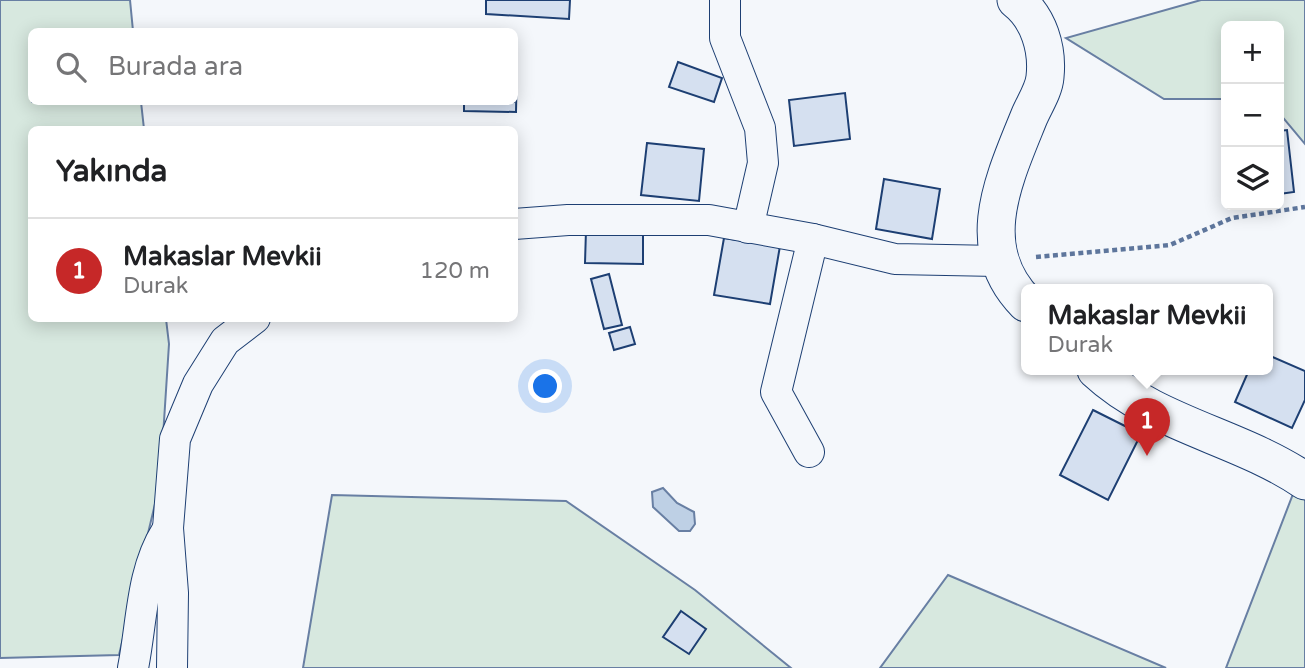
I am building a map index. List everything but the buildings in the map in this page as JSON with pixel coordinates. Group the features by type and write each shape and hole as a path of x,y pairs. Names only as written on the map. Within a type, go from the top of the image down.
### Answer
{"street":[{"path":"725,0 725,38 760,128 762,163 748,228"},
{"path":"1016,0 1024,7 1044,40 1045,79 1006,174 997,213 997,261 1021,296"},
{"path":"518,225 568,220 709,220 813,239 895,259 997,261"},
{"path":"808,452 775,391 813,239"},
{"path":"172,668 173,593 168,528 176,439 198,384 225,341 250,322"},
{"path":"1103,375 1156,411 1248,447 1305,481"},
{"path":"132,668 147,579 158,545 168,528"}],"path":[{"path":"997,261 1170,245 1232,218 1305,207"}],"shaded area":[{"path":"0,0 130,0 133,28 28,28 28,105 141,105 144,126 28,126 28,322 166,322 169,344 160,483 119,655 0,658"},
{"path":"1201,0 1305,0 1305,144 1284,119 1284,21 1221,21 1221,99 1164,99 1066,38"},
{"path":"1305,463 1305,668 1226,668 1303,468"},
{"path":"332,495 566,501 695,590 791,668 303,668"},
{"path":"948,575 1166,668 880,668"}],"water":[{"path":"663,488 677,503 694,512 695,524 690,531 679,531 653,507 652,492"}],"place":[{"name":"Makaslar Mevkii","path":"1147,456"}]}
